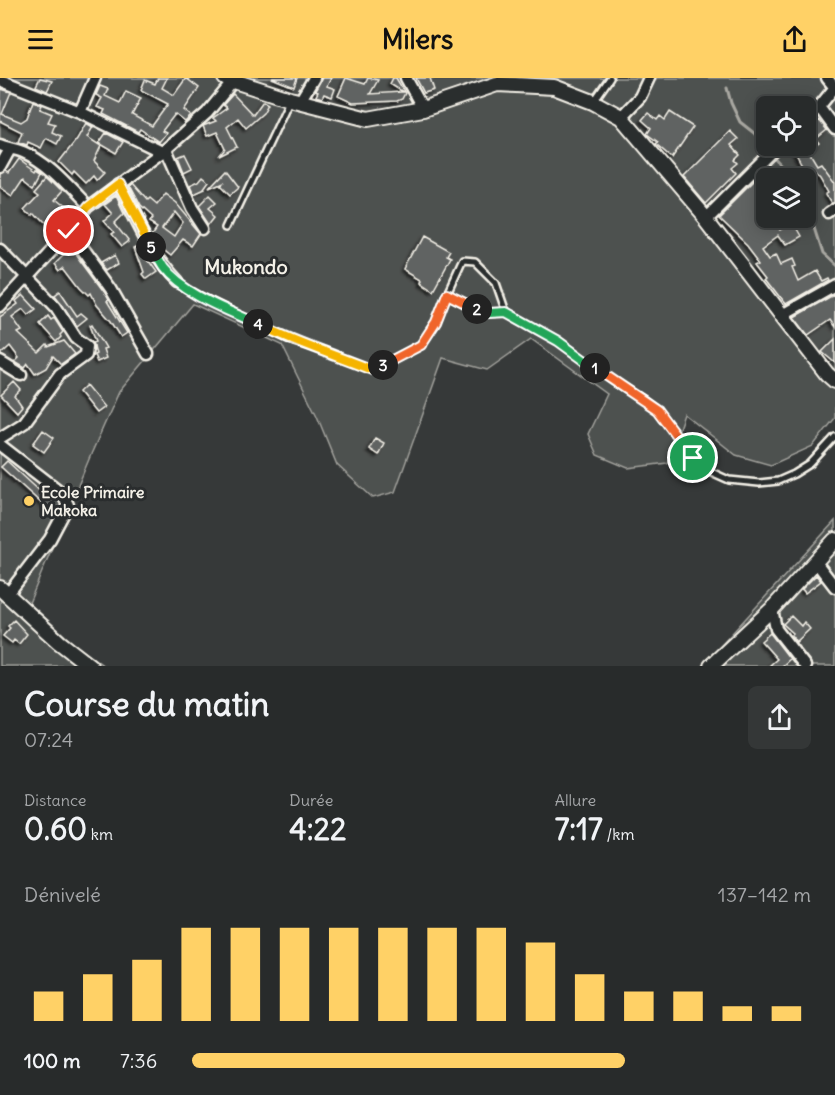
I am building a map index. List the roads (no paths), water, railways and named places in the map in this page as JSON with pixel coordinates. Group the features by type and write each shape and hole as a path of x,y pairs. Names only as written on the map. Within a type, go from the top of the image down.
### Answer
{"street":[{"path":"80,112 94,78"},
{"path":"295,100 314,78"},
{"path":"406,78 423,109"},
{"path":"621,117 640,97 649,78"},
{"path":"816,110 835,88 827,78"},
{"path":"0,306 88,207 164,151 207,113 232,79 295,100 368,119 423,109 496,84 554,87 593,102 621,117 706,217 827,374 835,381"},
{"path":"0,80 80,112 164,151 205,228"},
{"path":"819,107 835,129"},
{"path":"0,167 5,147 22,152 54,173 88,207"},
{"path":"706,217 766,156"},
{"path":"118,184 160,262 177,282"},
{"path":"69,231 111,289 148,354"},
{"path":"0,249 56,307 76,338 87,346 86,355 60,374 24,423 0,438"},
{"path":"782,315 835,285"},
{"path":"0,362 21,375"},
{"path":"0,445 62,494 68,505 50,539 4,591 59,642 90,666"},
{"path":"711,666 772,609 835,540"},
{"path":"816,561 835,587"},
{"path":"772,609 776,629 805,666"}],"lane":[{"path":"593,102 609,78"},
{"path":"231,225 295,100"},
{"path":"177,282 188,290 294,342 372,370 421,345 436,322 462,261 476,262 496,283 506,312"},
{"path":"447,294 475,309 489,313 506,312 558,341 612,380 645,400 657,410 693,458 709,471 729,480 778,482 810,464 835,436"}],"waterway":[{"path":"727,88 740,122 756,135"},
{"path":"773,156 784,168"},
{"path":"814,228 822,254 835,266"}],"place":[{"name":"Ecole Primaire Makoka","path":"29,501"}],"district":[{"name":"Mukondo","path":"246,267"}]}
